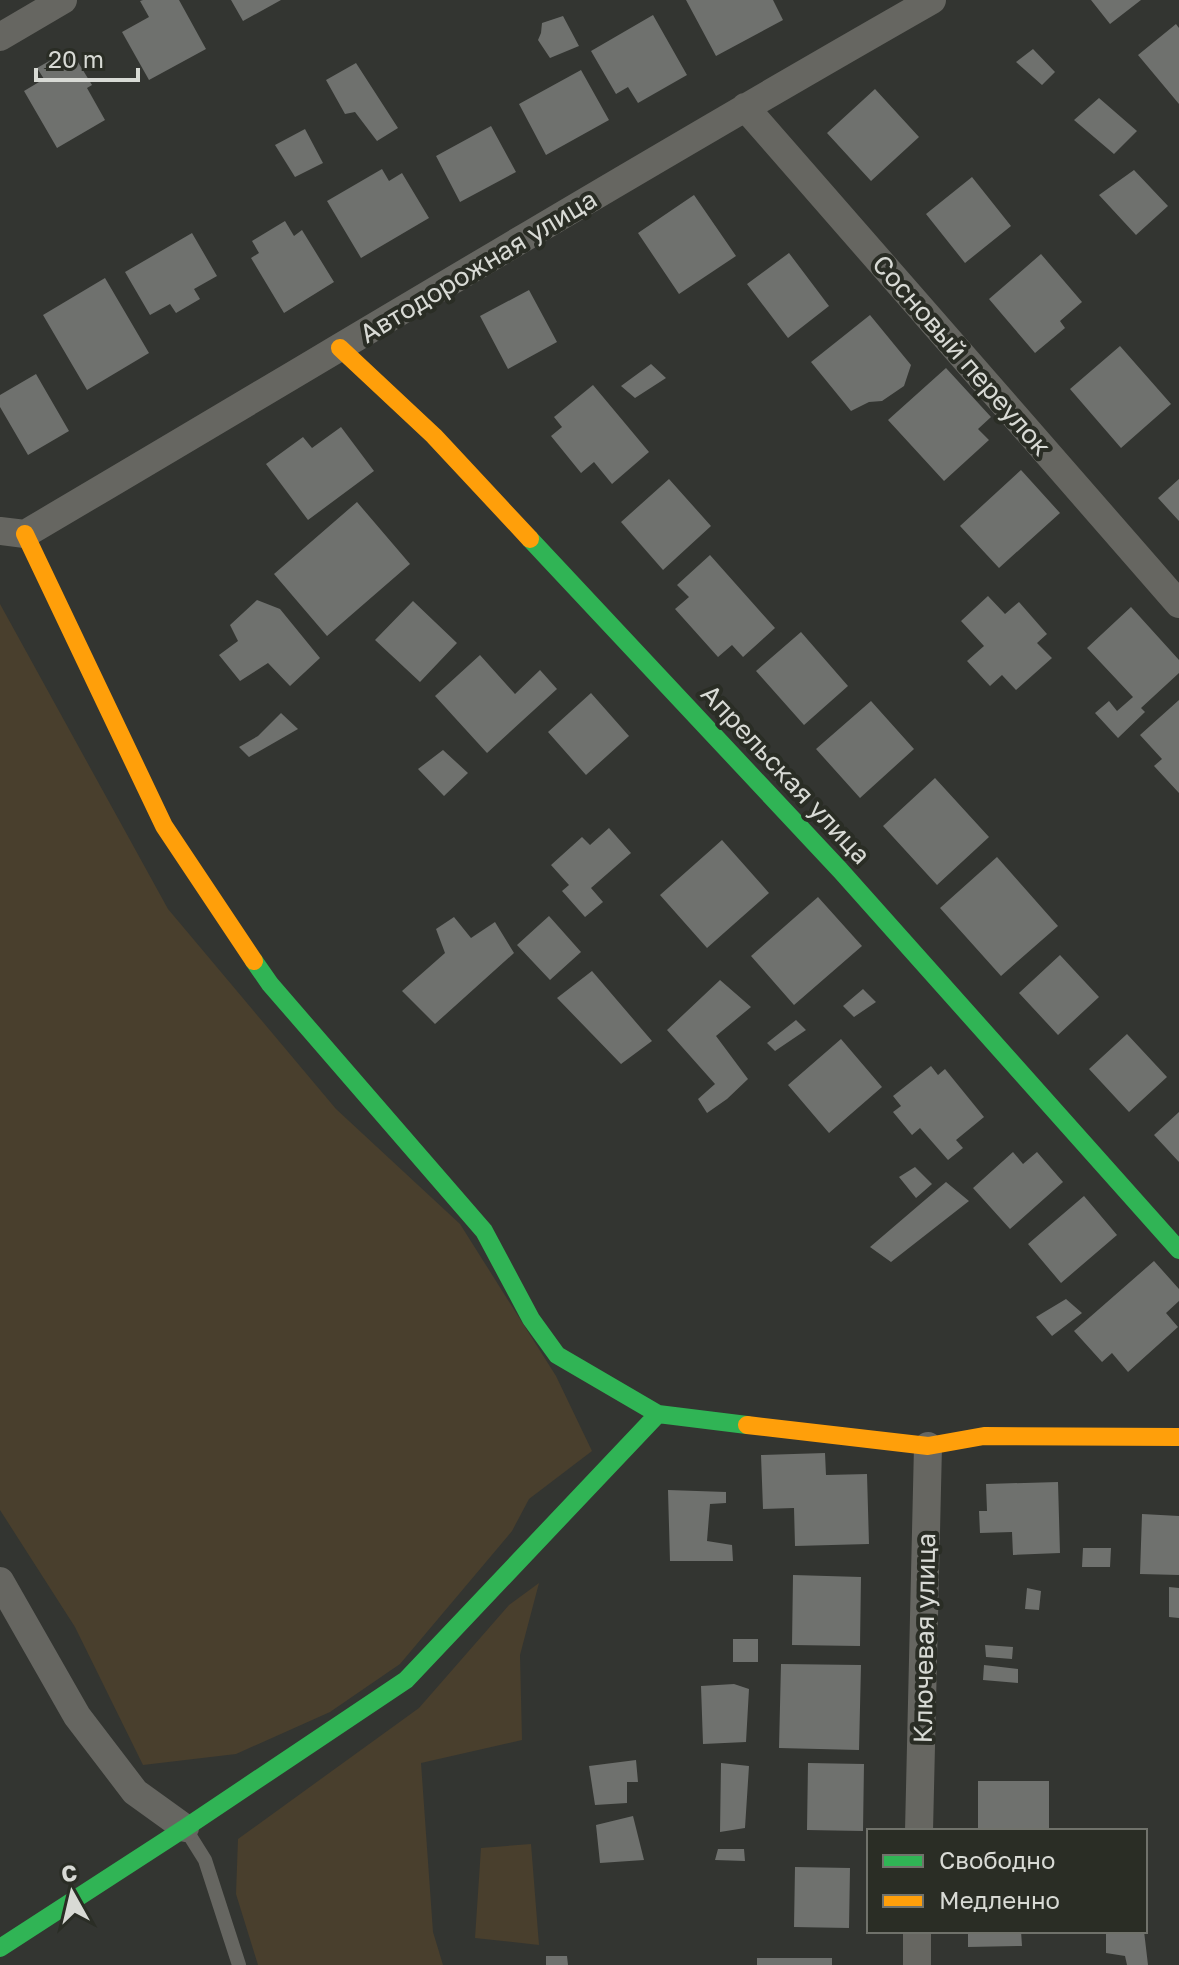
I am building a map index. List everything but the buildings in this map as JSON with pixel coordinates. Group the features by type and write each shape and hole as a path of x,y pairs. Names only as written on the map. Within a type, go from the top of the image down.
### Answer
{"street":[{"path":"0,37 63,0"},
{"name":"Автодорожная улица","path":"12,532 340,348 745,107 932,0"},
{"name":"Сосновый переулок","path":"745,107 1179,604"},
{"name":"Апрельская улица","path":"340,348 434,436 840,870 1179,1250"},
{"path":"12,532 164,826 270,984 484,1231 531,1319 557,1355 658,1414 928,1446 984,1436 1179,1437"},
{"path":"0,1948 406,1680 658,1414"},
{"name":"Ключевая улица","path":"919,1829 928,1446"},
{"path":"0,1581 77,1716 135,1792 185,1828"},
{"path":"917,1933 917,1965"}],"lane":[{"path":"185,1828 205,1860 239,1965"}],"shaded area":[{"path":"0,604 168,909 336,1109 460,1224 556,1376 592,1451 529,1499 512,1531 400,1664 330,1712 236,1754 143,1765 75,1627 0,1510"},
{"path":"539,1583 520,1655 522,1740 421,1763 433,1932 443,1965 258,1965 236,1894 238,1839 419,1708 509,1605"},
{"path":"531,1844 539,1945 475,1938 481,1848"}],"traffic: fast":[{"path":"530,539 840,870 1179,1250"},
{"path":"254,961 270,984 484,1231 531,1319 557,1355 658,1414"},
{"path":"0,1948 406,1680 658,1414 747,1425"}],"traffic: slow":[{"path":"340,348 434,436 530,539"},
{"path":"25,534 164,826 254,961"},
{"path":"747,1425 928,1446 984,1436 1179,1437"}]}
